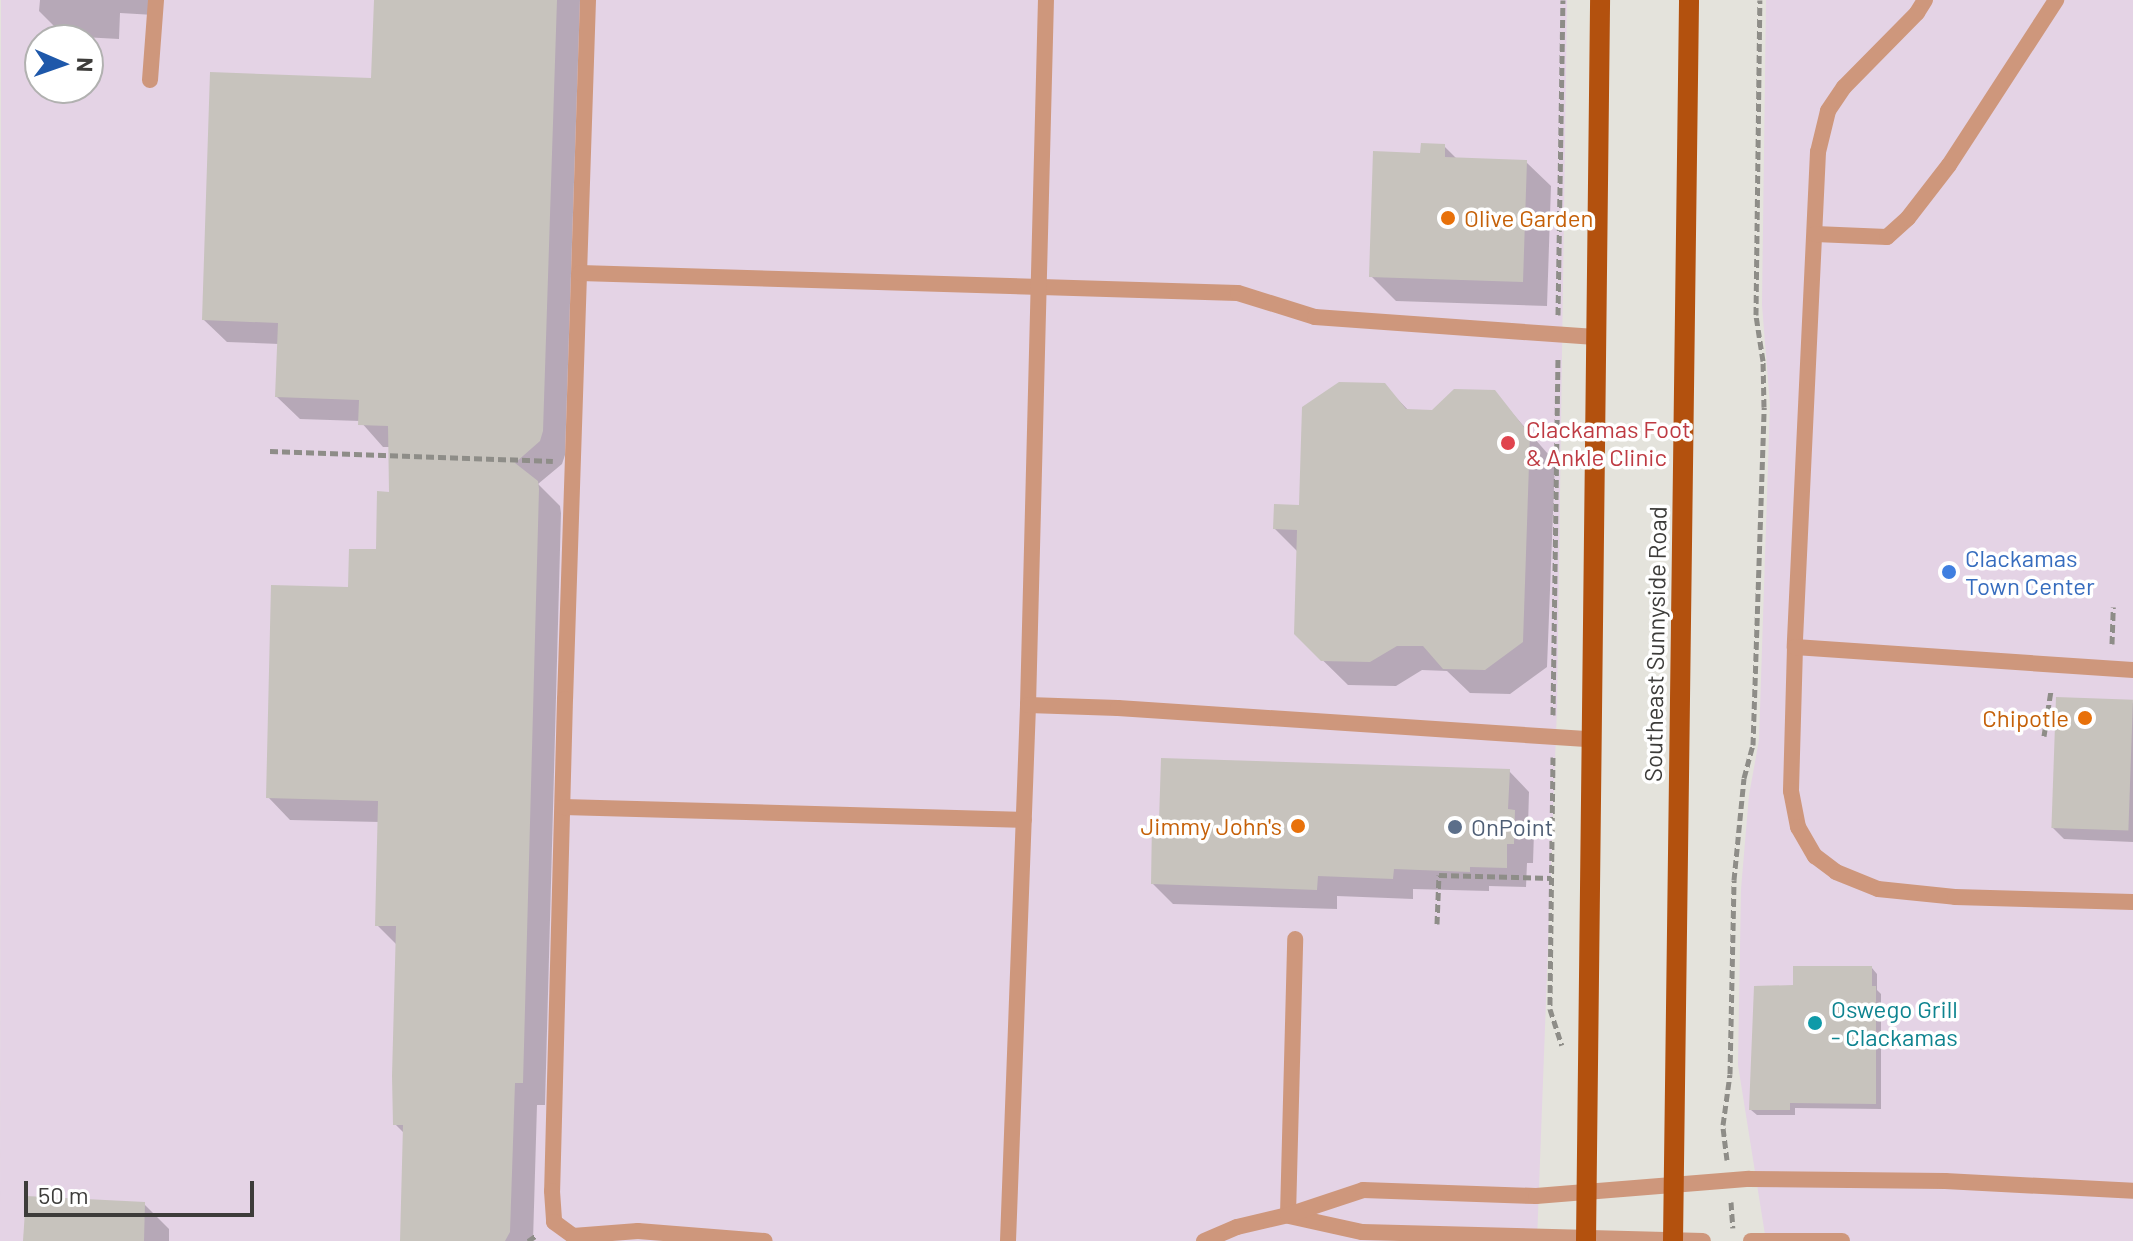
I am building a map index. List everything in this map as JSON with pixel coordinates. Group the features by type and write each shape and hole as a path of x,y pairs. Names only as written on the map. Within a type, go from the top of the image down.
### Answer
{"main road":[{"path":"1586,1240 1600,0"},
{"name":"Southeast Sunnyside Road","path":"1673,1241 1689,0"}],"lane":[{"path":"150,80 156,0"},
{"path":"588,0 552,1191 554,1222 573,1236 638,1231 765,1241"},
{"path":"1008,1241 1028,705 1046,0"},
{"path":"1925,0 1917,13 1844,87 1828,111 1818,152 1795,647 1793,803 1804,837 1815,856 1836,872 1878,889 1955,897 2133,902"},
{"path":"1815,234 1887,237 1908,218 1949,165 2056,0"},
{"path":"580,273 1238,293 1315,317 1595,337"},
{"path":"1795,647 2133,670"},
{"path":"1028,705 1590,739"},
{"path":"563,807 1024,820"},
{"path":"1288,1215 1295,939"},
{"path":"1204,1241 1237,1227 1288,1215 1363,1190 1536,1196 1749,1179 1930,1181 2133,1191"},
{"path":"1288,1215 1362,1232 1703,1241"},
{"path":"1751,1241 1842,1241"}],"path":[{"path":"1563,0 1550,1009 1563,1052"},
{"path":"1723,1125 1730,1074 1734,880 1744,778 1754,730 1764,407 1763,361 1756,315 1760,0"},
{"path":"270,451 574,462"},
{"path":"2112,644 2113,607"},
{"path":"2044,736 2051,690"},
{"path":"1437,924 1439,875 1551,878"}],"shaded area":[{"path":"1,0 1567,0 1557,707 1537,1241 0,1241"},
{"name":"Clackamas Town Center","path":"1766,0 2133,0 2133,1241 1766,1241 1738,1065 1741,889 1749,795 1759,740 1770,405 1762,305"}],"building":[{"path":"374,0 557,0 543,431 540,441 515,463 538,481 539,489 523,1083 515,1083 510,1232 505,1241 400,1241 403,1125 393,1125 392,1076 396,926 375,926 378,801 266,798 271,585 348,587 349,549 376,549 377,491 389,492 388,426 358,425 359,400 275,397 278,323 202,320 210,72 371,78"},
{"name":"Olive Garden","path":"1421,143 1445,144 1445,157 1527,160 1523,282 1369,277 1373,151 1420,153"},
{"path":"1339,382 1385,383 1406,409 1432,410 1454,389 1495,390 1530,435 1523,642 1485,670 1443,669 1423,646 1397,646 1370,662 1321,661 1294,634 1297,530 1273,529 1274,504 1299,505 1302,407"},
{"path":"2056,697 2133,700 2128,831 2051,828"},
{"path":"1161,758 1510,769 1508,809 1515,810 1514,844 1507,844 1507,868 1470,867 1470,872 1394,869 1393,879 1318,876 1317,890 1151,884 1152,821 1159,821"},
{"name":"Oswego Grill - Clackamas","path":"1793,966 1872,966 1872,986 1876,986 1876,1104 1790,1103 1790,1110 1749,1110 1754,986 1793,985"},
{"path":"26,1196 145,1202 144,1241 23,1241"}],"place":[{"name":"Olive Garden","path":"1448,218"},
{"name":"Clackamas Foot & Ankle Clinic","path":"1508,443"},
{"name":"Clackamas Town Center","path":"1949,572"},
{"name":"Chipotle","path":"2085,718"},
{"name":"Jimmy John's","path":"1298,826"},
{"name":"OnPoint","path":"1455,827"},
{"name":"Oswego Grill - Clackamas","path":"1815,1023"}]}
